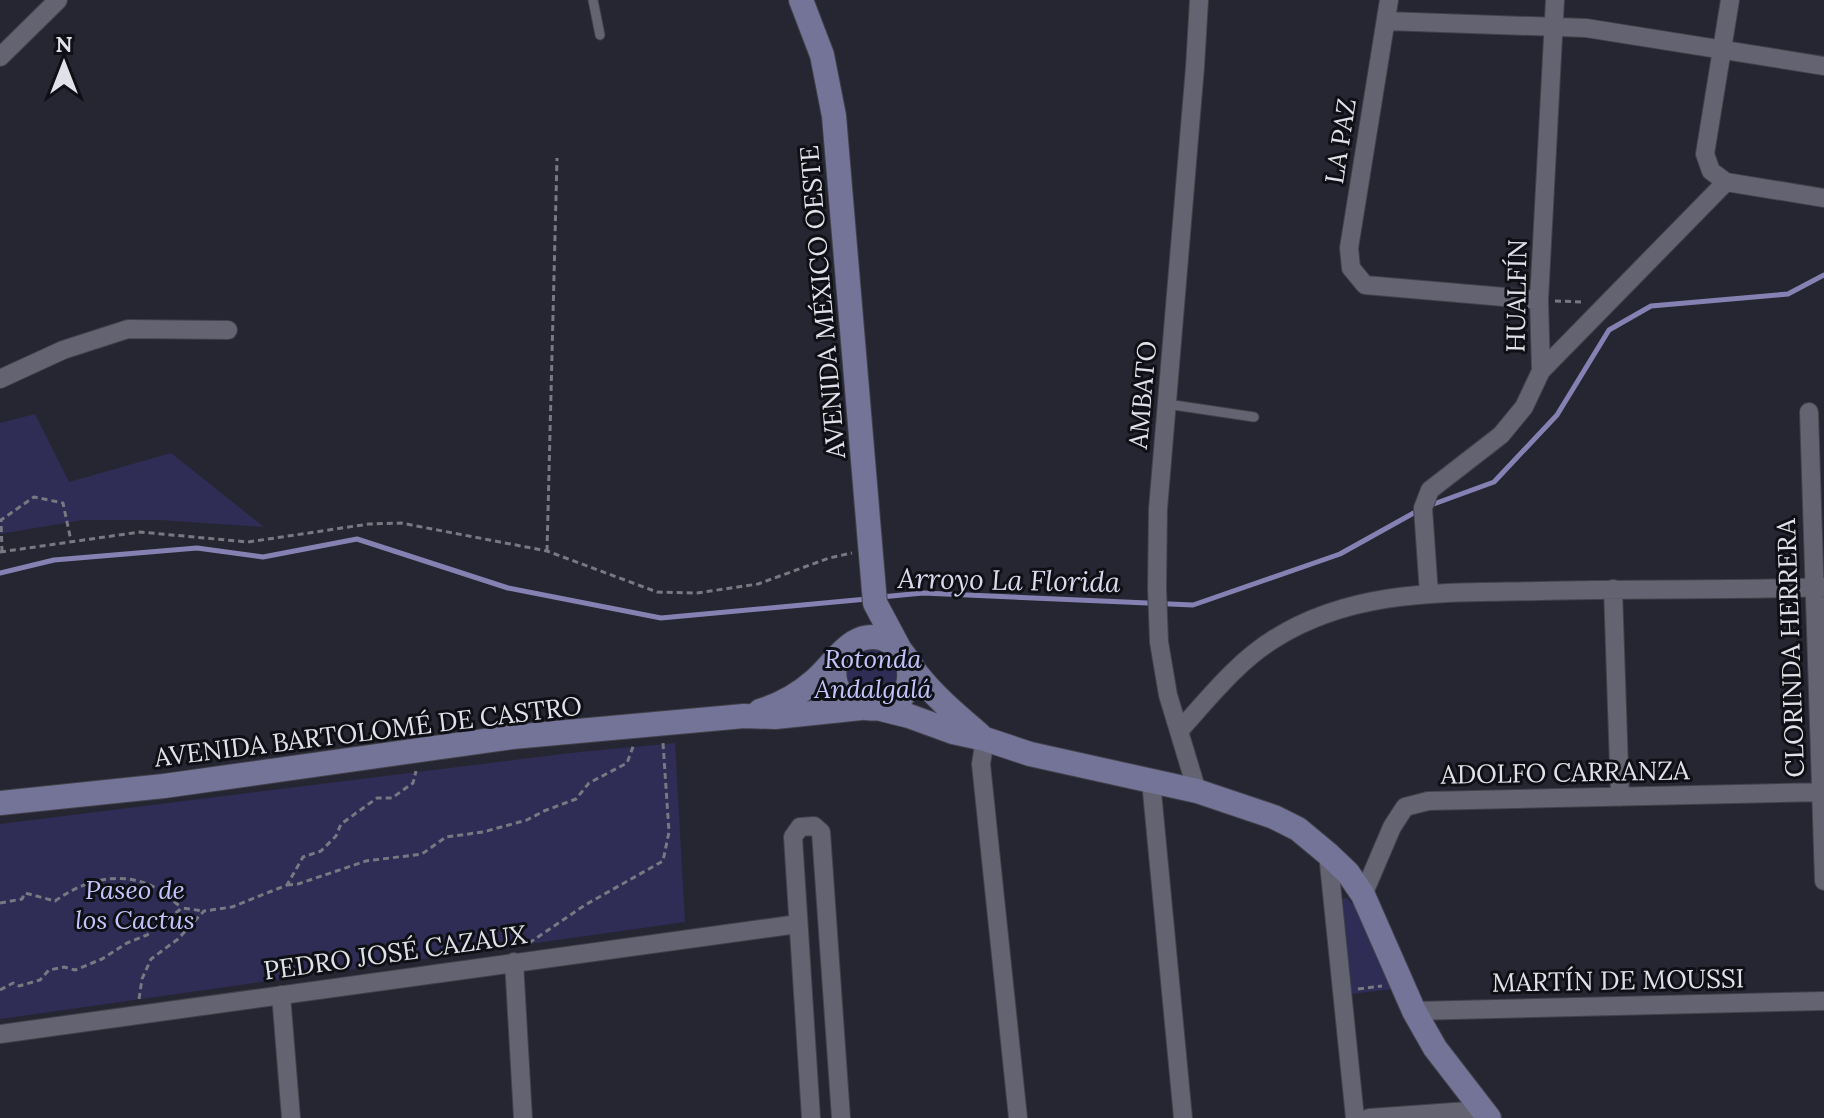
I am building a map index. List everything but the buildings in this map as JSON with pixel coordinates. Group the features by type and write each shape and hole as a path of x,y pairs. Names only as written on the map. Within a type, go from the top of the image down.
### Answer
{"main road":[{"name":"AVENIDA MÉXICO OESTE","path":"801,0 822,55 834,116 875,603 903,654"},
{"path":"842,653 858,640 872,637 886,640 903,654 909,677 903,695 893,704 871,709 846,700 835,676 842,653 875,603"},
{"name":"AVENIDA BARTOLOMÉ DE CASTRO","path":"744,716 767,709 799,692 823,674 842,653"},
{"name":"AVENIDA BARTOLOMÉ DE CASTRO","path":"903,654 937,695 985,739"},
{"name":"AVENIDA BARTOLOMÉ DE CASTRO","path":"0,803 164,786 512,737 744,716 775,717 871,709 909,716 1030,754 1197,791 1274,817 1298,829 1348,873 1363,895 1414,1011 1435,1048 1486,1114"}],"street":[{"path":"0,57 58,0"},
{"name":"AMBATO","path":"1197,791 1163,670 1157,588 1158,509 1199,0"},
{"name":"LA PAZ","path":"1389,0 1349,248 1351,268 1365,285 1539,300"},
{"name":"HUALFÍN","path":"1429,594 1423,508 1430,490 1501,435 1524,407 1541,371 1539,300 1555,0"},
{"path":"1730,0 1705,154 1718,177 1824,198"},
{"path":"1386,21 1586,28 1824,66"},
{"path":"1541,371 1611,300 1718,177"},
{"path":"0,379 63,350 128,329 228,330"},
{"name":"CLORINDA HERRERA","path":"1809,412 1818,526 1824,881"},
{"path":"1179,731 1238,667 1273,639 1317,617 1363,602 1429,594 1819,587"},
{"path":"1613,589 1620,797"},
{"path":"985,739 981,764 1018,1118"},
{"path":"1151,781 1183,1118"},
{"name":"ADOLFO CARRANZA","path":"1363,895 1392,827 1405,807 1428,801 1822,792"},
{"path":"811,1118 793,837 800,827 814,826 821,832 841,1118"},
{"path":"1328,854 1355,1118"},
{"name":"PEDRO JOSÉ CAZAUX","path":"0,1034 798,924"},
{"path":"514,962 523,1118"},
{"path":"281,995 291,1118"},
{"name":"MARTÍN DE MOUSSI","path":"1414,1011 1824,1001"},
{"path":"1369,1118 1486,1114"}],"lane":[{"path":"593,0 600,35"},
{"path":"1167,404 1254,417"}],"path":[{"path":"547,551 557,158"},
{"path":"1539,300 1611,300"},
{"path":"72,541 63,503 34,497 1,520 1,552 140,532 248,542 369,524 401,523 547,551 657,592 697,593 758,584 829,558 871,548"},
{"path":"0,903 22,899 25,893 55,901 85,883 125,878 151,886 182,908 204,911 232,907 287,885 366,861 422,854 446,837 483,832 527,820 576,799 589,783 627,763 652,725"},
{"path":"514,962 526,945 585,905 663,861 669,832 652,725"},
{"path":"287,885 303,857 321,851 336,836 341,824 377,798 392,798 413,783 416,773 414,751"},
{"path":"0,990 13,983 19,986 40,980 49,970 64,967 75,970 102,959 147,935 182,908"},
{"path":"137,1016 142,979 151,959 178,939 204,911"},
{"path":"1342,991 1403,984"}],"green space":[{"path":"35,414 69,482 171,453 264,527 159,520 83,520 0,534 0,423"},
{"name":"Rotonda Andalgalá","path":"877,645 899,662 896,689 881,700 855,694 846,674 852,657"},
{"name":"Paseo de los Cactus","path":"675,743 685,922 0,1019 0,824 570,753"},
{"path":"1347,898 1359,911 1394,989 1351,994 1342,903 1342,899"}],"waterway":[{"name":"Arroyo La Florida","path":"1431,505 1494,482 1557,415 1609,330 1651,306 1788,294 1824,275"},
{"name":"Arroyo La Florida","path":"881,597 923,593 1193,605 1340,554 1419,510"},
{"name":"Arroyo La Florida","path":"0,573 54,560 197,548 263,557 357,539 508,588 661,618 867,599"}]}
